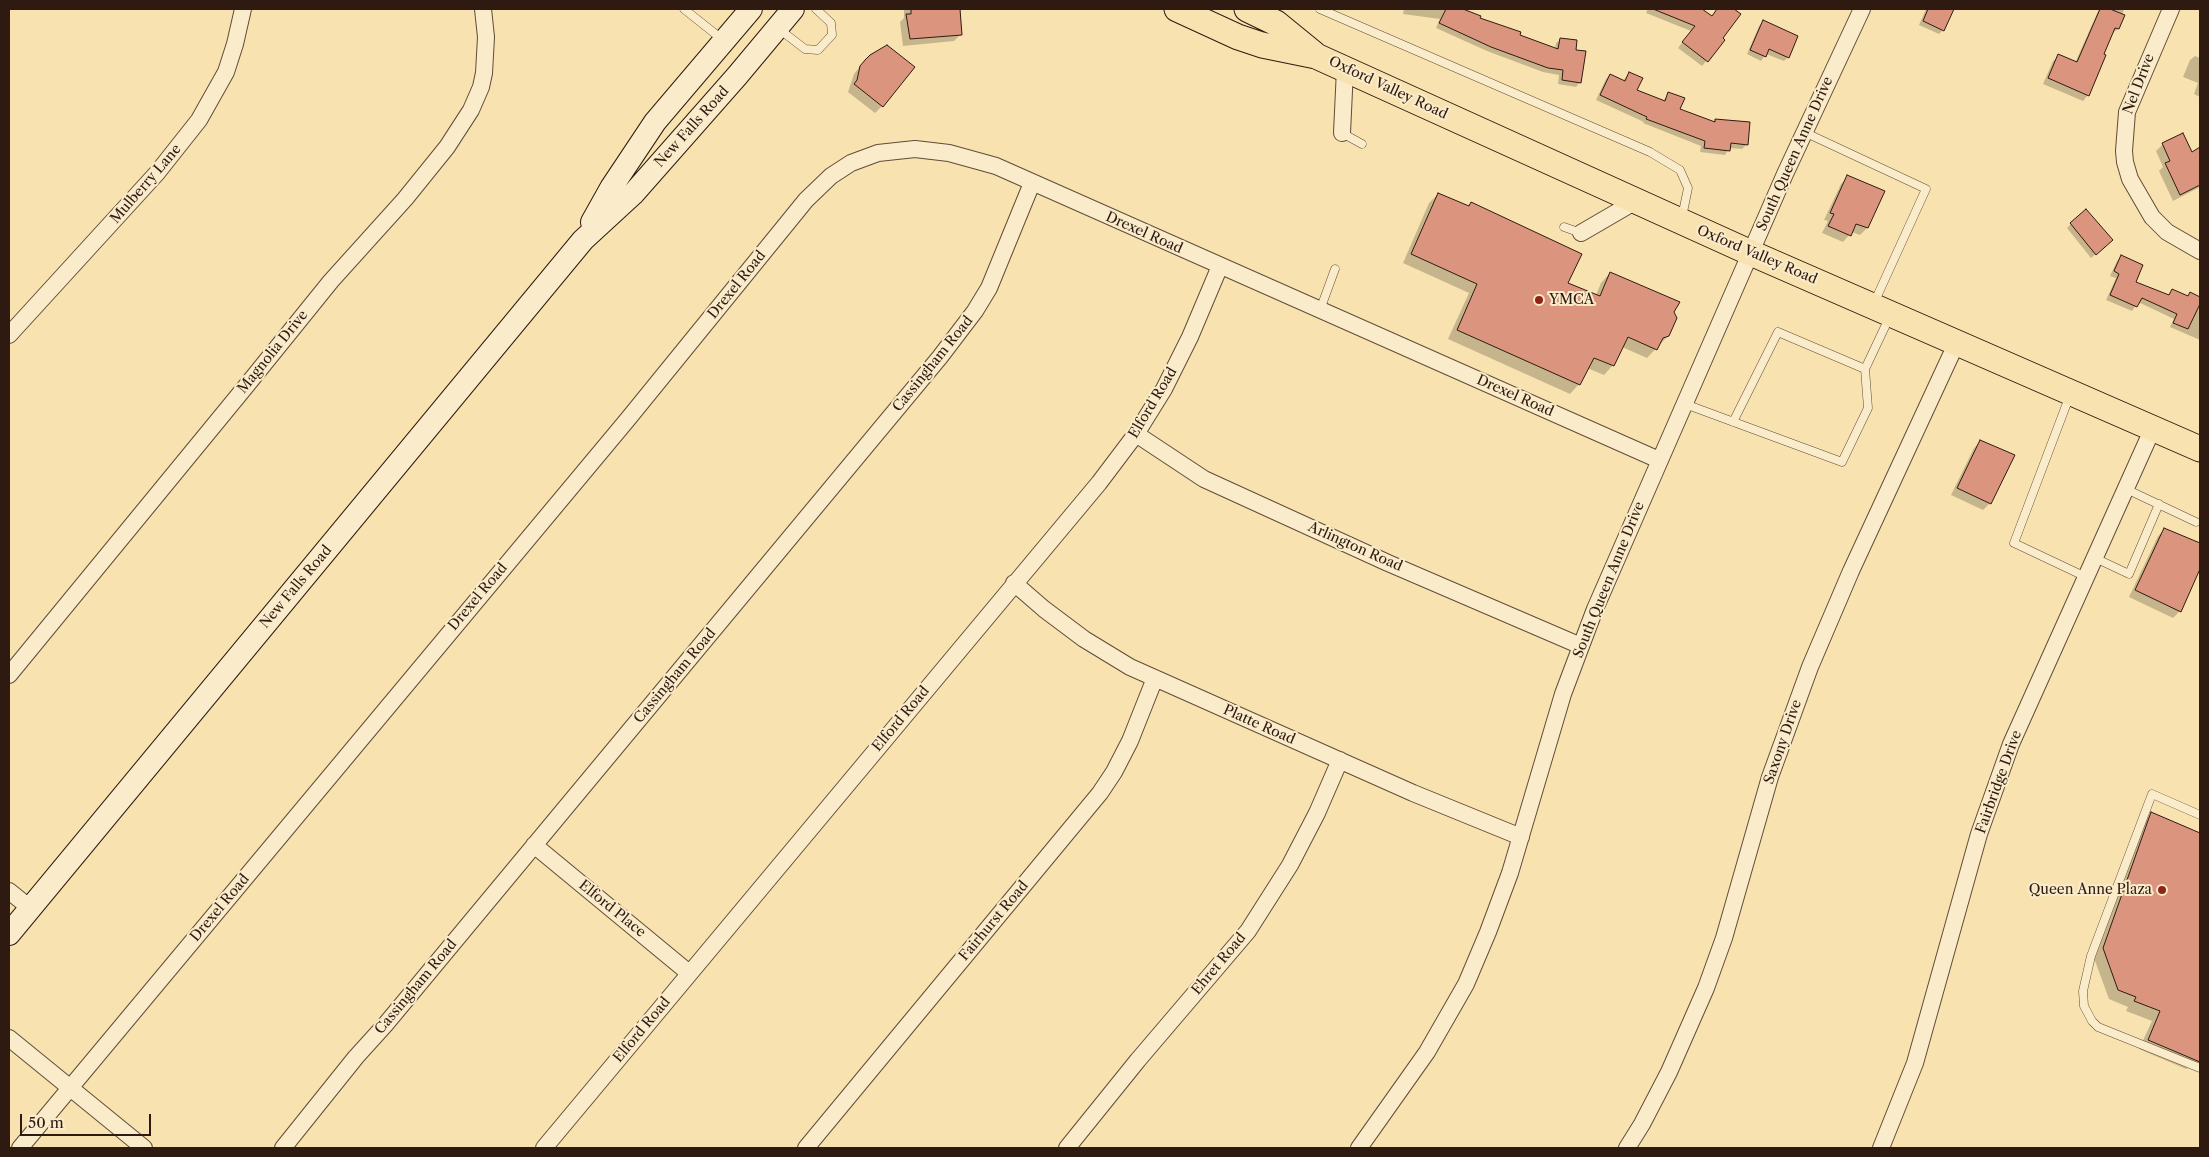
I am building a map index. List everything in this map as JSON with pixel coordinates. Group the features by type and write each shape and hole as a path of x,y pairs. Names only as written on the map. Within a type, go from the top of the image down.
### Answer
{"main road":[{"name":"New Falls Road","path":"583,240 611,188 655,122 750,9"},
{"name":"New Falls Road","path":"9,934 583,240 633,194 793,9"},
{"name":"Oxford Valley Road","path":"1177,9 1246,40 1316,56 1681,222 2200,449"},
{"name":"Oxford Valley Road","path":"1247,9 1276,23 1316,56"}],"street":[{"name":"Mulberry Lane","path":"9,335 151,180 199,120 226,72 243,9"},
{"name":"Magnolia Drive","path":"9,675 248,385 331,281 406,199 447,147 472,110 481,87 484,73 486,37 483,9"},
{"name":"Nel Drive","path":"2171,9 2136,87 2127,112 2125,162 2130,179 2152,217 2167,232 2200,251"},
{"name":"South Queen Anne Drive","path":"1359,1148 1427,1052 1458,999 1488,932 1521,837 1563,694 1581,646 1623,542 1857,10"},
{"path":"1342,133 1345,69"},
{"name":"Drexel Road","path":"20,1148 628,419 806,200 830,176 851,163 878,153 915,149 948,153 996,166 1659,460"},
{"name":"Cassingham Road","path":"283,1148 356,1057 385,1025 825,496 976,311 989,288 1032,183"},
{"path":"1581,233 1636,201"},
{"name":"Elford Road","path":"544,1148 1098,483 1136,434 1164,389 1190,336 1220,266"},
{"name":"Saxony Drive","path":"1627,1148 1670,1072 1706,988 1724,938 1770,777 1810,667 1851,571 1957,342"},
{"name":"Fairbridge Drive","path":"1881,1148 1915,1064 1982,825 2012,744 2153,428"},
{"name":"Arlington Road","path":"1136,434 1204,479 1388,563 1581,646"},
{"name":"Platte Road","path":"1014,583 1044,609 1084,639 1130,667 1413,793 1521,837"},
{"name":"Fairhurst Road","path":"806,1148 1100,793 1114,772 1130,741 1155,678"},
{"name":"Ehret Road","path":"1067,1148 1138,1060 1248,931 1290,865 1317,813 1340,760"},
{"name":"Elford Place","path":"534,845 689,973"},
{"path":"9,891 30,908"},
{"path":"9,1038 144,1148"}],"lane":[{"path":"683,9 724,41"},
{"path":"777,28 806,50 818,50 832,34 831,23 816,9"},
{"path":"1320,9 1650,152 1680,170 1688,188 1681,222"},
{"path":"1685,404 1842,462 1868,408 1865,369 1882,309 1926,189 1804,132"},
{"path":"1342,133 1362,144"},
{"path":"1564,227 1581,233"},
{"path":"1320,310 1335,268"},
{"path":"1733,422 1778,332 1865,369"},
{"path":"2071,392 2014,543 2086,577"},
{"path":"2126,489 2196,522"},
{"path":"2095,558 2129,574 2159,504"},
{"path":"2200,815 2152,794 2091,956 2083,991 2084,1006 2092,1021 2098,1027 2200,1068"}],"building":[{"path":"911,9 960,9 962,35 910,39 906,14 911,14"},
{"path":"1446,9 1463,9 1481,16 1480,18 1521,32 1520,35 1558,49 1560,38 1577,40 1576,50 1586,51 1581,83 1562,80 1563,70 1548,68 1491,47 1439,23"},
{"path":"1653,9 1702,9 1712,16 1717,9 1734,9 1741,14 1723,38 1725,40 1708,62 1682,42 1695,26"},
{"path":"1928,9 1954,9 1944,31 1923,21"},
{"path":"2100,9 2110,9 2125,15 2119,29 2115,28 2089,96 2048,78 2058,54 2077,62"},
{"path":"1763,20 1798,36 1789,58 1769,49 1766,57 1750,50"},
{"path":"887,45 915,67 883,107 854,84 857,80 860,66 865,60"},
{"path":"1629,72 1643,78 1637,90 1665,101 1668,92 1685,98 1680,109 1715,122 1715,119 1750,122 1748,145 1731,143 1730,151 1704,148 1705,141 1646,119 1647,117 1600,95 1610,74 1625,81"},
{"path":"2183,133 2192,152 2200,147 2200,185 2180,195 2165,163 2170,161 2162,143"},
{"path":"1847,175 1885,191 1868,228 1856,224 1851,236 1828,226 1834,214 1830,213"},
{"path":"1438,193 1469,206 1471,202 1582,254 1568,283 1600,296 1610,272 1680,302 1674,312 1677,318 1669,336 1663,338 1657,350 1628,337 1614,366 1594,358 1580,385 1457,330 1477,284 1411,254"},
{"path":"2086,209 2113,240 2096,255 2070,223"},
{"path":"2121,255 2143,265 2136,282 2169,295 2172,289 2188,296 2190,292 2200,297 2200,304 2188,329 2173,323 2177,314 2142,298 2137,307 2110,295 2119,274 2114,271"},
{"path":"1980,440 2015,455 1991,504 1957,488"},
{"path":"2164,528 2200,543 2200,569 2181,612 2135,590"},
{"name":"Queen Anne Plaza","path":"2151,812 2200,833 2200,1062 2148,1040 2160,1011 2134,1001 2136,997 2118,990 2103,948"}],"place":[{"name":"YMCA","path":"1539,300"},
{"name":"Queen Anne Plaza","path":"2162,890"}]}
